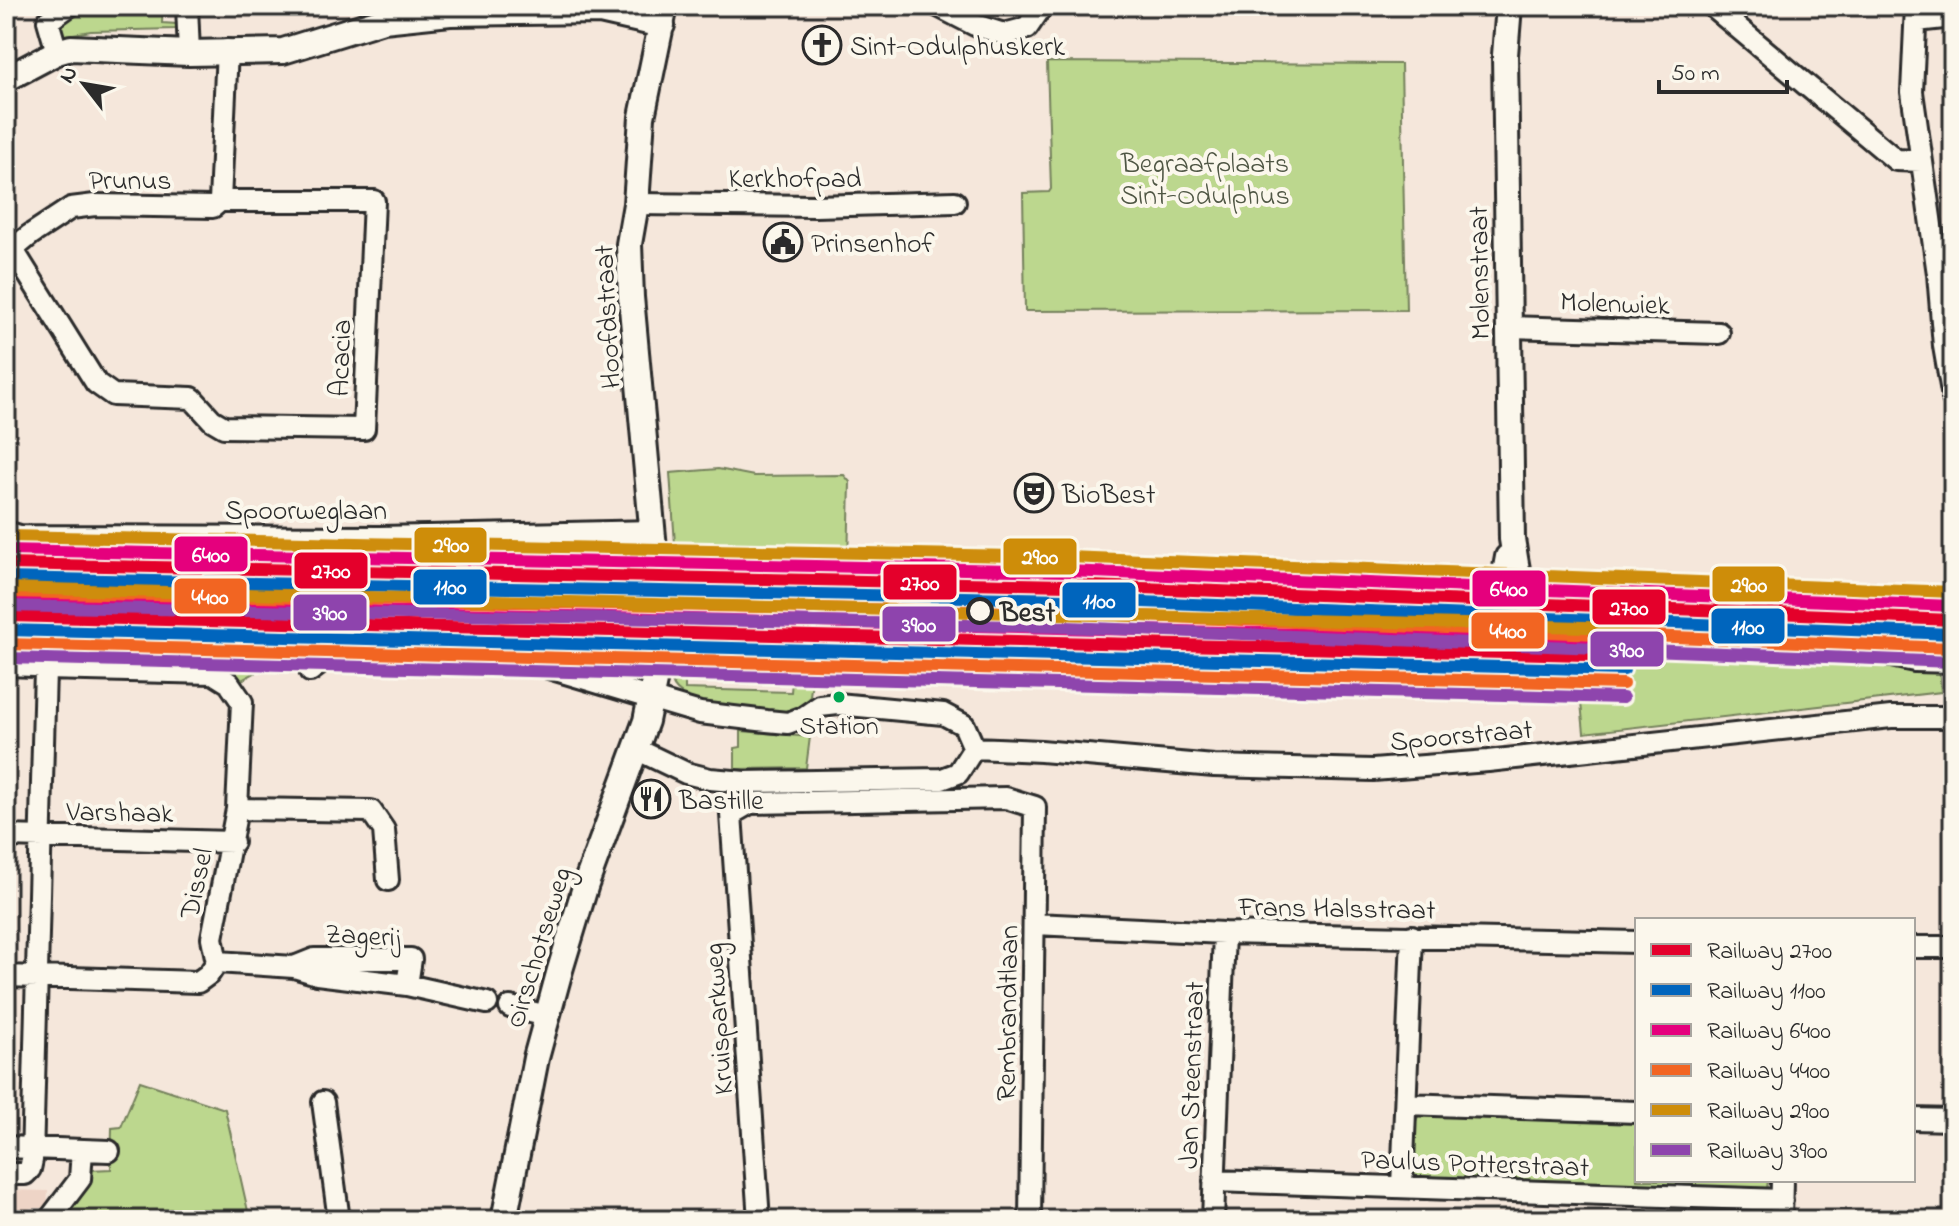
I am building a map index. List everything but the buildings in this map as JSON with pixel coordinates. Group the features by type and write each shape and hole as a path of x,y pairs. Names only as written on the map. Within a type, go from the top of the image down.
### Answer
{"street":[{"path":"57,52 48,21 69,6"},
{"path":"187,6 189,53"},
{"path":"938,6 975,25 1004,34 1027,28 1042,6"},
{"name":"Molenstraat","path":"1509,6 1505,55 1512,539 1503,603 1509,625 1527,643 1544,649 1569,648 1596,640 1868,648"},
{"path":"1713,6 1896,160 1921,161"},
{"path":"6,79 57,52 71,48 189,53 283,51 382,13 600,11 663,16"},
{"path":"1953,17 1916,13 1912,92 1953,398"},
{"name":"Hoofdstraat","path":"652,697 659,629 654,531 631,297 629,244 636,204 642,117 663,16"},
{"path":"220,201 227,50"},
{"name":"Prunus","path":"9,253 71,208 95,205 213,207 220,201"},
{"name":"Acacia","path":"9,253 96,383 113,395 192,398 212,420 224,427 364,429 374,201 220,201"},
{"name":"Kerkhofpad","path":"636,204 815,206 955,202"},
{"name":"Molenwiek","path":"1509,327 1719,333"},
{"name":"Spoorweglaan","path":"6,532 20,536 380,537 654,531"},
{"path":"1565,613 1865,625 1897,619 1953,595"},
{"path":"1868,648 1916,641 1953,641"},
{"path":"1868,648 1915,659 1953,660"},
{"path":"310,671 340,653 515,658 700,713 788,723 829,704 943,714 964,725 974,748 958,773 942,779 745,782 686,773 636,749"},
{"path":"6,665 45,669 32,1147 29,1171 21,1175 6,1174"},
{"name":"Dissel","path":"45,669 213,673 237,692 242,702 237,809 212,938 217,962"},
{"name":"Oirschotseweg","path":"504,1220 547,1016 586,884 652,697"},
{"name":"Spoorstraat","path":"974,748 1214,766 1373,770 1488,761 1891,717 1953,717"},
{"name":"Rembrandtlaan","path":"731,814 750,803 945,798 1006,798 1035,807 1030,1220"},
{"path":"237,809 371,811 384,830 388,880"},
{"name":"Kruisparkweg","path":"731,814 759,1220"},
{"name":"Varshaak","path":"6,836 233,842"},
{"name":"Frans Halsstraat","path":"1035,924 1224,933 1635,942"},
{"name":"Jan Steenstraat","path":"1213,1220 1224,933"},
{"path":"1402,1187 1412,936"},
{"path":"1915,947 1953,947"},
{"path":"6,976 198,982 209,974 217,962"},
{"name":"Zagerij","path":"217,962 294,967 317,974 407,985 487,1003"},
{"path":"510,1007 547,1016"},
{"path":"323,1102 339,1220"},
{"path":"1406,1104 1635,1112"},
{"path":"1915,1119 1953,1120"},
{"path":"6,1147 109,1151"},
{"path":"49,1220 80,1179 82,1150"},
{"name":"Paulus Potterstraat","path":"1214,1181 1782,1200"}],"shaded area":[{"path":"591,546 632,546 630,659 589,657 590,647 431,641 431,637 232,631 205,661 6,648 6,550 433,560 434,555 591,558"},
{"path":"6,1190 48,1191 47,1208 30,1208 20,1220 6,1220"}],"green space":[{"path":"84,6 163,6 162,23 177,24 176,29 91,31 61,36 58,25"},
{"name":"Begraafplaats Sint-Odulphus","path":"1047,62 1401,64 1406,310 1025,311 1023,193 1049,192 1051,189"},
{"path":"718,469 754,476 844,475 850,482 848,563 676,558 670,473"},
{"path":"621,542 632,546 592,546 591,558 434,555 434,560 233,556 233,548 380,550"},
{"path":"6,627 168,633 167,658 170,659 171,634 181,630 590,645 590,657 641,660 644,664 640,685 613,671 582,668 583,656 557,648 550,658 346,647 297,671 260,670 240,681 6,658"},
{"path":"676,642 901,649 901,658 685,653 685,689 791,692 792,681 812,681 809,703 788,714 702,706 679,699 681,693 671,677"},
{"path":"1613,648 1863,658 1939,666 1941,692 1584,733 1576,652"},
{"path":"741,731 810,737 806,768 735,769 735,748 741,747"},
{"path":"140,1081 225,1109 250,1220 57,1220 90,1170 111,1169 112,1128 121,1127"},
{"path":"1420,1113 1635,1118 1635,1182 1768,1182 1767,1188 1419,1181 1412,1175 1414,1124"}],"railway":[{"path":"6,575 631,585"}],"rail line":[{"name":"2900","path":"6,536 1068,557 1953,592"},
{"name":"6400","path":"6,550 1067,571 1953,606"},
{"name":"2700","path":"6,564 1067,585 1953,620"},
{"name":"1100","path":"6,578 1067,599 1952,634"},
{"name":"2900","path":"7,588 1625,628"},
{"name":"4400","path":"6,592 1066,613 1952,648"},
{"name":"6400","path":"6,602 1624,642"},
{"name":"3900","path":"6,606 1066,627 1951,662"},
{"name":"2700","path":"6,616 1624,656"},
{"name":"1100","path":"6,630 1624,670"},
{"name":"4400","path":"6,644 1623,684"},
{"name":"3900","path":"6,658 1623,698"}],"place":[{"name":"Sint-Odulphuskerk","path":"822,45"},
{"name":"Prinsenhof","path":"783,242"},
{"name":"BioBest","path":"1034,493"},
{"name":"Best","path":"980,611"},
{"name":"Station","path":"839,697"},
{"name":"Bastille","path":"651,799"}]}
